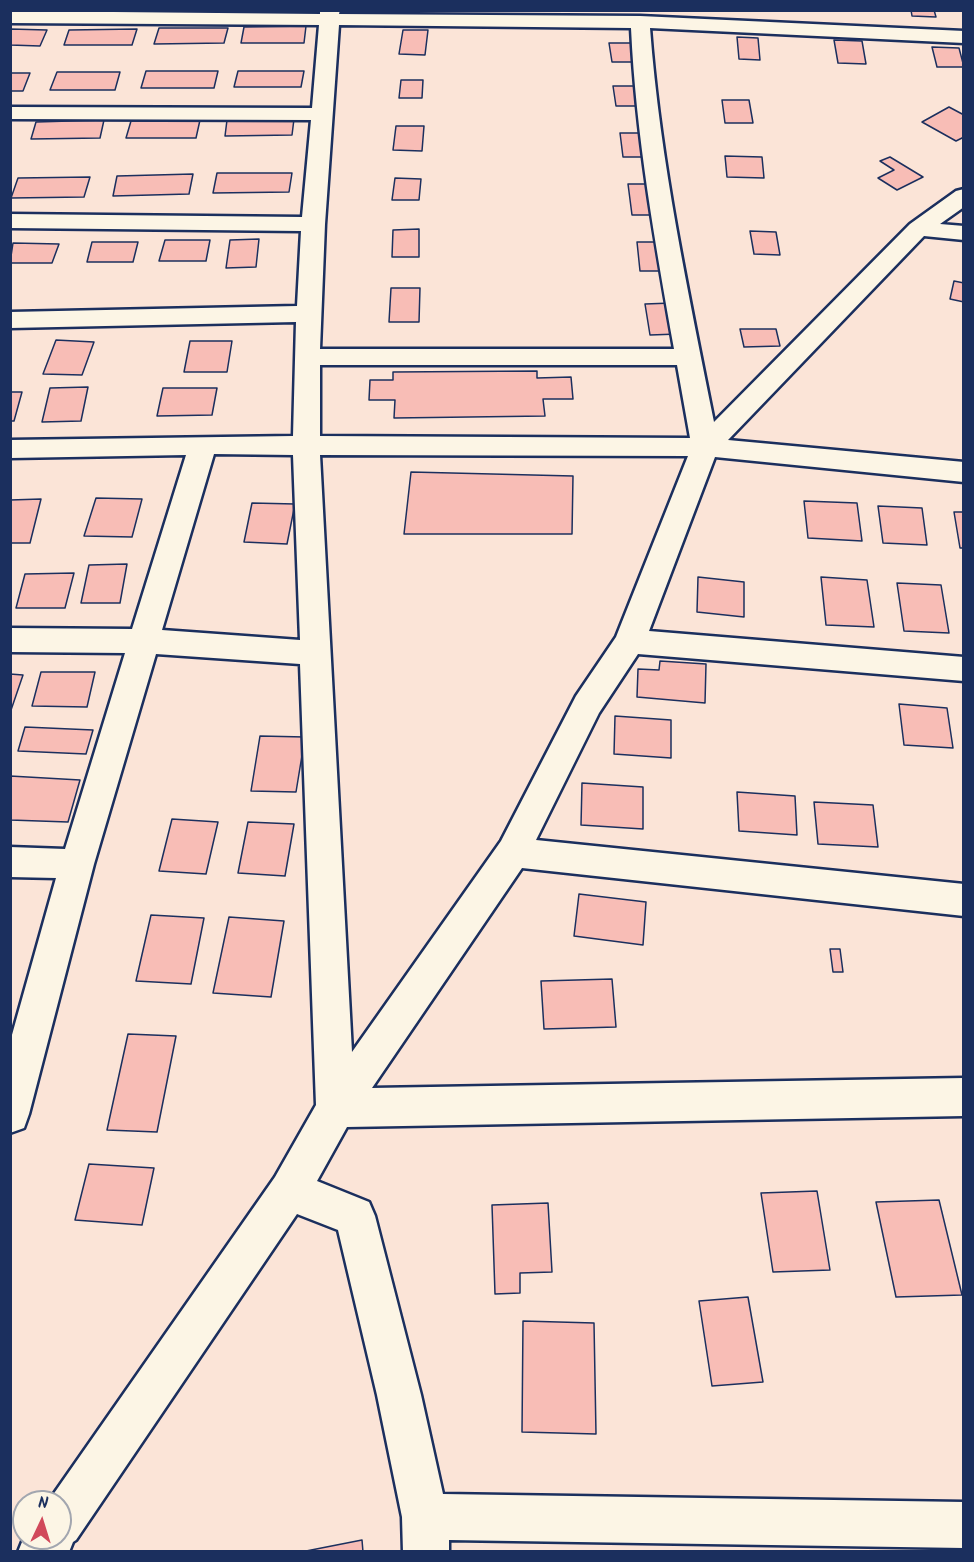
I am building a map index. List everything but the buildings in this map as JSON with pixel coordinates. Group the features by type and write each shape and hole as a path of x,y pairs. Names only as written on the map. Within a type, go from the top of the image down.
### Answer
{"street":[{"path":"830,10 832,32"},
{"path":"330,15 313,224 307,357 306,446 336,1108"},
{"path":"10,17 594,16 640,22 963,38"},
{"path":"640,22 644,85 651,126 656,183 705,447"},
{"path":"10,113 321,114"},
{"path":"72,1507 289,1191 336,1108 513,852 588,705 630,641 705,447 918,229 963,196"},
{"path":"10,221 313,224"},
{"path":"918,229 963,233"},
{"path":"10,320 310,314"},
{"path":"307,357 688,357"},
{"path":"10,449 203,445 705,447 963,472"},
{"path":"12,1103 77,864 203,445"},
{"path":"10,640 145,641 317,652"},
{"path":"630,641 963,669"},
{"path":"513,852 963,900"},
{"path":"10,861 77,864"},
{"path":"336,1108 963,1097"},
{"path":"289,1191 355,1216 399,1395 426,1534 846,1538 963,1525"}]}
